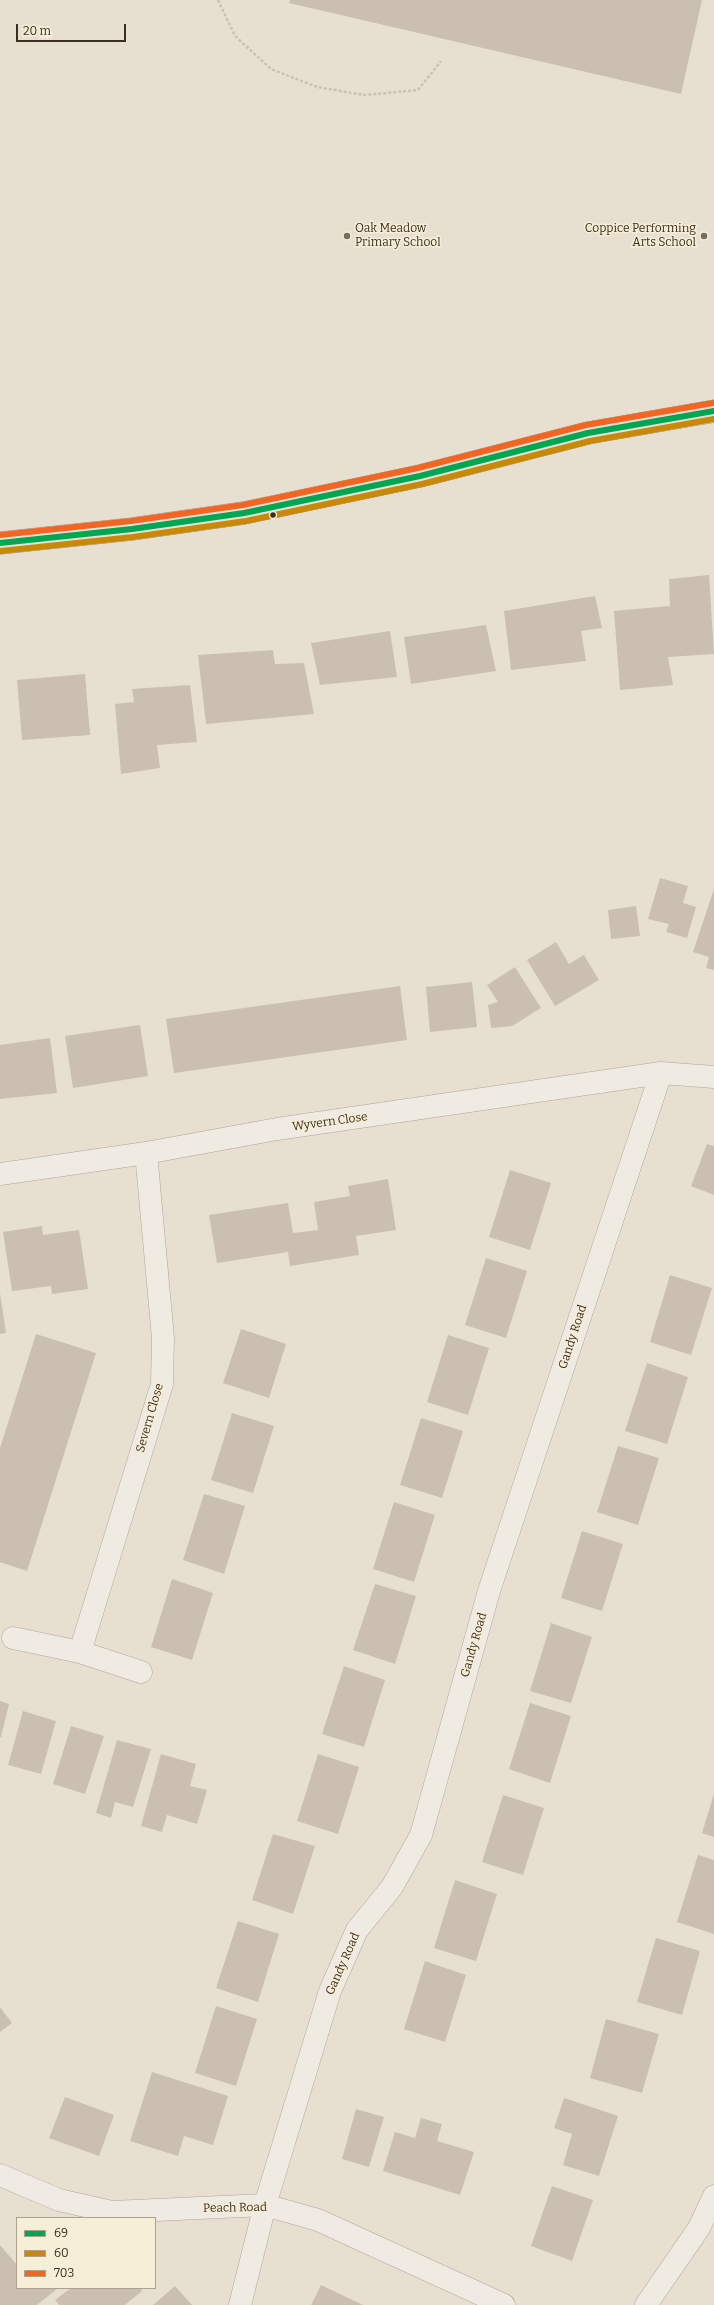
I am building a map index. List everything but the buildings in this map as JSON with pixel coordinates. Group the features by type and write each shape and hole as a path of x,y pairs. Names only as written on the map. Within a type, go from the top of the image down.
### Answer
{"main road":[{"path":"0,542 132,529 244,513 420,476 588,433 714,411"}],"street":[{"name":"Wyvern Close","path":"0,1174 146,1152 276,1130 661,1073 714,1077"},
{"name":"Gandy Road","path":"240,2305 265,2205 330,1991 357,1930 392,1887 421,1835 489,1591 661,1073"},
{"name":"Severn Close","path":"80,1652 162,1384 163,1338 146,1152"},
{"path":"13,1638 80,1652 141,1672"},
{"name":"Peach Road","path":"0,2175 59,2200 112,2212 265,2205 318,2220 504,2305"},
{"path":"646,2305 699,2228 714,2196"}],"path":[{"path":"218,0 234,36 271,70 317,87 364,95 418,90 441,61"}],"transit line":[{"name":"703","path":"0,535 131,521 243,505 418,468 586,425 713,403"},
{"name":"69","path":"0,543 132,529 244,513 420,476 588,433 714,411"},
{"name":"60","path":"1,551 133,537 246,521 422,484 590,441 714,419"}],"place":[{"name":"Oak Meadow Primary School","path":"347,236"},
{"name":"Coppice Performing Arts School","path":"704,236"}]}
